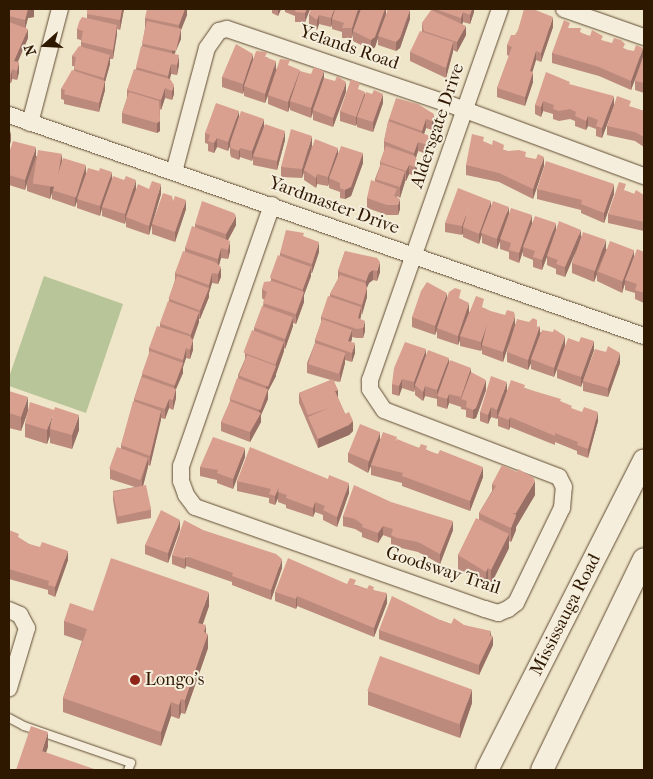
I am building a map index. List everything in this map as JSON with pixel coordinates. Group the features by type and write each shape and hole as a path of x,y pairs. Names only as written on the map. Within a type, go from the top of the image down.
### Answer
{"main road":[{"name":"Mississauga Road","path":"488,770 644,460"},
{"path":"542,770 644,559"}],"street":[{"path":"30,123 60,9"},
{"name":"Aldersgate Drive","path":"414,256 500,9"},
{"path":"564,9 644,37"},
{"name":"Yelands Road","path":"174,172 207,48 219,31 227,29 464,109 644,176"},
{"name":"Yardmaster Drive","path":"9,115 644,336"},
{"name":"Goodsway Trail","path":"272,205 181,466 181,481 186,495 195,507 498,613 516,602 562,508 564,486 559,477 550,471 392,414 377,404 370,389 370,380 414,256"},
{"path":"9,610 20,615 27,628 9,688"}],"lane":[{"path":"9,718 24,726 131,763 128,770"}],"green space":[{"path":"44,276 123,304 86,413 9,386 9,377"}],"building":[{"path":"9,9 28,9 25,20 9,16"},
{"path":"87,9 122,9 120,20 87,14"},
{"path":"147,9 185,9 179,25 145,18"},
{"path":"296,9 307,9 305,13 295,12"},
{"path":"311,9 334,9 331,18 319,15 317,20 309,14"},
{"path":"335,9 358,9 352,28 342,28 344,23 332,19"},
{"path":"361,9 385,9 375,37 371,40 353,31"},
{"path":"388,9 410,10 400,38 396,42 378,36"},
{"path":"435,9 472,9 470,15 463,12 461,18"},
{"path":"524,9 533,9 553,17 541,53 536,51 530,71 533,72 525,97 497,88 512,47 507,45 511,35 515,35 518,30"},
{"path":"431,10 466,26 457,42 424,31 422,23"},
{"path":"82,17 117,25 113,50 81,42 83,31 77,29"},
{"path":"564,20 570,23 568,28 581,28 580,32 590,36 592,30 603,36 601,40 612,43 614,38 621,40 625,44 623,48 628,50 634,51 636,45 643,48 631,81 599,67 552,53"},
{"path":"147,21 181,29 176,51 142,43"},
{"path":"9,22 28,29 14,61 19,62 17,71 12,69 11,74 9,73"},
{"path":"420,31 453,42 446,68 410,52"},
{"path":"236,44 253,54 243,84 222,77"},
{"path":"79,46 110,55 104,78 74,69 76,57 72,56"},
{"path":"141,46 179,55 177,65 171,64 168,76 136,67"},
{"path":"256,51 267,52 265,57 276,61 265,94 244,86"},
{"path":"644,54 644,83 635,81"},
{"path":"280,59 290,60 288,65 300,70 288,102 268,95"},
{"path":"314,67 324,71 311,108 290,101 300,71 311,74"},
{"path":"134,69 170,79 174,85 172,91 165,88 161,100 127,90"},
{"path":"72,70 105,81 99,103 64,94 65,90 61,89"},
{"path":"546,72 570,82 569,84 614,96 602,128 596,126 598,120 588,116 586,121 575,116 576,112 570,109 559,111 553,109 554,105 543,101 541,107 535,105"},
{"path":"337,76 346,82 333,118 313,110 324,78 335,81"},
{"path":"351,79 360,83 358,89 365,92 356,117 340,111"},
{"path":"374,90 383,94 373,122 357,117 366,92 372,94"},
{"path":"129,92 159,101 160,121 157,123 122,113"},
{"path":"617,96 631,101 629,106 644,111 644,137 635,132 607,126"},
{"path":"396,98 418,104 434,114 432,121 426,119 422,131 389,119"},
{"path":"216,103 239,111 228,142 217,138 214,143 208,141 210,135 205,133"},
{"path":"241,111 264,119 252,151 240,148 239,151 231,148 230,143"},
{"path":"388,121 430,136 427,145 418,142 414,153 384,141"},
{"path":"265,124 285,131 277,161 253,156"},
{"path":"291,129 312,136 302,169 281,167"},
{"path":"472,134 484,137 483,141 492,145 493,140 504,145 503,150 519,150 526,152 525,157 536,159 538,154 544,157 533,189 499,173 466,165"},
{"path":"315,139 338,148 328,177 317,174 316,178 304,170"},
{"path":"13,141 36,147 25,180 9,175 9,153"},
{"path":"341,146 363,153 351,187 345,190 340,188 340,183 329,178"},
{"path":"386,146 415,156 417,161 415,167 409,165 406,171 380,162"},
{"path":"38,150 62,154 56,187 33,184"},
{"path":"63,158 86,165 76,198 53,191"},
{"path":"546,161 614,184 604,213 581,204 582,200 537,189"},
{"path":"381,164 405,172 400,187 376,179"},
{"path":"88,168 99,171 100,168 112,172 100,206 77,199"},
{"path":"113,176 124,180 126,176 136,180 125,214 102,207"},
{"path":"371,180 397,189 394,196 400,199 398,205 387,205 367,198"},
{"path":"152,181 161,184 149,226 126,217 138,184 149,189"},
{"path":"619,182 626,184 624,190 634,194 636,190 644,195 644,222 608,214"},
{"path":"458,188 491,201 479,234 463,227 469,207 462,226 445,223"},
{"path":"163,193 172,196 173,201 175,196 186,200 175,232 152,224"},
{"path":"202,201 234,213 236,216 226,234 195,224"},
{"path":"493,201 509,207 497,239 481,233"},
{"path":"511,208 532,215 519,253 509,250 511,243 500,239"},
{"path":"535,216 556,223 542,260 533,257 535,251 523,247"},
{"path":"559,221 581,230 565,267 556,264 558,260 547,256"},
{"path":"192,226 230,241 228,250 221,248 218,259 185,248"},
{"path":"286,230 304,233 303,236 319,242 312,264 280,253"},
{"path":"583,232 606,240 595,271 572,263"},
{"path":"610,241 634,250 622,281 598,272"},
{"path":"637,249 644,252 644,293 635,290 637,284 625,280"},
{"path":"183,251 215,262 221,267 218,274 212,273 209,285 175,273"},
{"path":"345,251 377,258 380,262 377,271 373,270 369,273 366,281 338,271"},
{"path":"278,255 311,267 303,290 270,278"},
{"path":"340,275 365,283 367,288 362,305 330,294"},
{"path":"177,276 209,288 200,311 168,298"},
{"path":"272,281 304,292 296,314 263,303 267,292 262,289 264,282"},
{"path":"427,282 447,293 435,326 412,317 421,291"},
{"path":"455,288 461,290 459,298 469,303 458,336 437,328 449,292"},
{"path":"328,296 361,307 358,318 365,321 363,328 357,329 321,317"},
{"path":"476,296 484,299 482,307 487,310 505,315 507,310 514,312 515,316 503,352 482,345 487,325 481,342 460,336"},
{"path":"168,301 199,312 191,335 160,324"},
{"path":"262,306 293,317 285,339 254,328"},
{"path":"533,318 537,320 537,327 540,326 528,360 507,352 517,319 529,322"},
{"path":"322,319 352,330 348,341 355,343 352,353 315,340"},
{"path":"157,326 189,336 193,340 190,350 186,348 183,360 149,348"},
{"path":"554,329 565,336 554,368 531,359 542,330 553,332"},
{"path":"252,330 284,342 275,365 243,352"},
{"path":"581,337 594,341 581,377 557,369 568,338 579,342"},
{"path":"405,342 426,349 414,382 402,379 399,386 392,384 394,368"},
{"path":"315,343 345,353 339,374 308,364"},
{"path":"608,346 620,353 608,388 583,381 595,349 606,352"},
{"path":"428,350 449,358 437,390 425,386 423,392 415,385"},
{"path":"150,351 183,363 175,386 142,374"},
{"path":"247,355 276,366 268,387 239,376"},
{"path":"450,360 471,368 461,397 449,394 447,399 437,396"},
{"path":"471,372 486,380 476,408 473,410 466,407 467,401 461,399"},
{"path":"491,376 507,382 497,410 491,407 488,415 480,412"},
{"path":"142,377 176,389 173,400 169,399 165,409 134,399"},
{"path":"237,378 268,389 260,410 229,399"},
{"path":"333,379 338,390 335,391 345,414 349,412 353,421 349,425 318,439 308,417 329,408 308,415 299,393"},
{"path":"511,380 525,385 524,388 561,399 560,401 572,406 571,408 582,412 584,407 598,412 588,449 577,445 578,442 555,433 555,436 510,417 509,420 498,416"},
{"path":"9,391 28,397 21,417 9,413"},
{"path":"133,401 161,411 150,456 121,445"},
{"path":"230,401 261,413 250,432 221,422"},
{"path":"30,402 54,410 55,407 79,415 72,435 50,429 53,414 47,430 25,423"},
{"path":"360,424 380,432 369,461 348,453"},
{"path":"383,432 397,437 395,445 397,439 419,448 421,444 427,446 426,450 438,454 440,450 483,467 470,501 402,476 403,473 371,465"},
{"path":"213,437 245,448 233,479 217,473 218,470 200,467"},
{"path":"117,447 148,458 140,480 109,469"},
{"path":"250,447 328,479 329,475 349,483 337,517 323,510 325,506 315,502 313,508 286,498 287,495 278,492 279,487 275,496 269,494 271,489 237,481"},
{"path":"502,465 517,472 518,469 533,477 535,481 516,513 512,513 516,515 511,528 479,513 496,486 492,484"},
{"path":"146,485 151,509 118,517 113,492"},
{"path":"354,485 391,502 453,521 440,554 418,542 391,535 393,529 383,526 378,533 362,527 363,525 355,519 343,516"},
{"path":"161,510 180,520 168,553 145,545"},
{"path":"476,518 509,534 491,570 488,568 486,572 458,555"},
{"path":"184,520 203,530 276,554 282,559 271,590 232,576 233,573 186,556 185,559 172,555"},
{"path":"9,530 19,534 18,537 29,544 40,547 42,542 68,551 55,587 48,585 49,581 9,569"},
{"name":"Longo's","path":"111,558 209,592 198,623 206,625 204,632 208,634 185,700 181,699 179,705 171,702 161,732 63,698 87,629 64,621 70,603 93,611"},
{"path":"288,558 347,584 350,578 356,580 354,585 367,589 369,585 374,587 373,590 387,593 374,628 297,596 296,599 275,592"},
{"path":"392,596 451,624 454,618 464,625 491,631 489,635 493,636 479,665 379,630"},
{"path":"380,656 472,690 459,724 367,691"},
{"path":"31,726 48,732 42,751 97,770 16,770"}],"place":[{"name":"Longo's","path":"135,680"}]}
